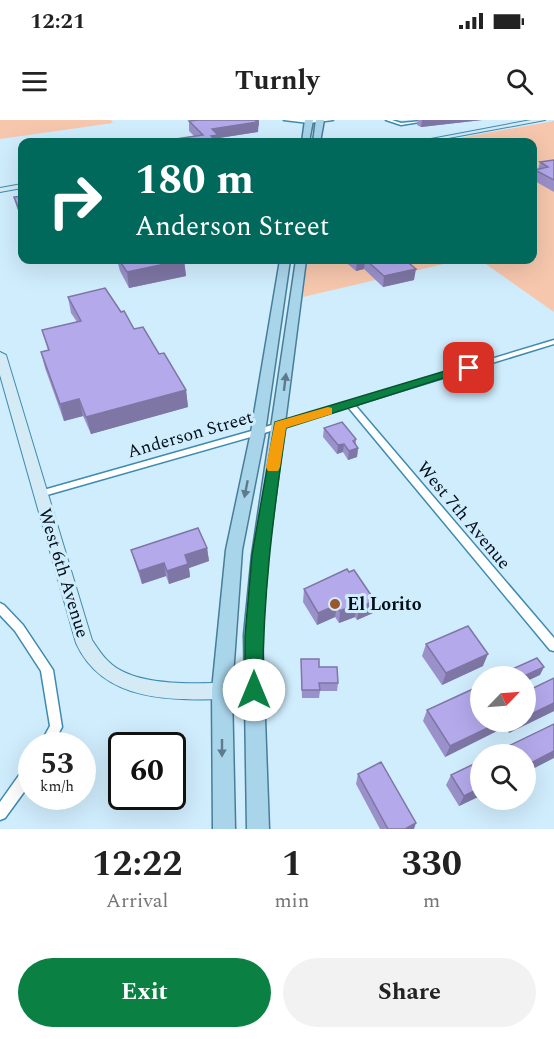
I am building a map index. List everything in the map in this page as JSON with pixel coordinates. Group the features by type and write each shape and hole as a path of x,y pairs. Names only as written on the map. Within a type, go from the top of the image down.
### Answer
{"main road":[{"path":"306,138 309,121"},
{"path":"318,138 320,121"},
{"path":"224,829 222,690 234,550 258,432 284,264"},
{"path":"258,829 254,636 260,555 280,425 300,264"}],"street":[{"path":"286,120 331,120"},
{"path":"388,120 401,124 430,120"},
{"path":"441,138 542,120"},
{"path":"0,190 18,187"},
{"name":"Anderson Street","path":"40,494 258,432 554,342"},
{"name":"West 6th Avenue","path":"0,355 84,643 100,666 120,679 140,686 254,690"},
{"name":"West 7th Avenue","path":"350,404 554,646"},
{"path":"0,608 19,628 47,670 56,727 53,732"},
{"path":"0,813 18,788"}],"shaded area":[{"path":"0,120 111,120 113,123 0,139"},
{"path":"554,121 554,312 486,264 537,264 537,138 458,138"},
{"path":"307,264 444,264 303,297"}],"building":[{"path":"255,120 257,122 212,129 218,135 211,136 213,138 183,138 203,135 189,121"},
{"path":"554,160 554,180 537,171 548,167 540,162"},
{"path":"122,264 165,264 127,272"},
{"path":"370,264 410,264 416,269 384,276"},
{"path":"105,288 121,312 124,311 134,329 143,327 159,354 164,353 186,390 86,417 79,399 60,404 41,352 49,350 42,330 81,321 68,297"},
{"path":"342,422 356,439 353,441 358,448 349,451 344,444 338,445 324,428"},
{"path":"198,528 207,548 185,555 188,564 167,571 164,563 139,571 131,550"},
{"path":"347,569 349,572 354,570 375,601 359,607 356,604 340,611 337,605 318,613 304,589"},
{"path":"468,626 488,654 446,673 426,644"},
{"path":"537,658 544,667 536,671 536,666 519,666"},
{"path":"301,659 319,659 319,667 337,667 338,683 319,683 320,690 302,690"},
{"path":"554,678 554,703 536,712 536,687"},
{"path":"470,690 470,732 479,732 450,746 427,710"},
{"path":"554,724 554,751 536,760 536,744 513,744"},
{"path":"381,762 416,823 405,829 388,829 358,774"},
{"path":"470,766 470,793 464,796 451,775"}],"slow traffic":[{"path":"273,467 280,425 328,411"}],"place":[{"name":"El Lorito","path":"335,604"}],"route":[{"path":"254,690 254,636 260,555 280,425 469,368"}]}
